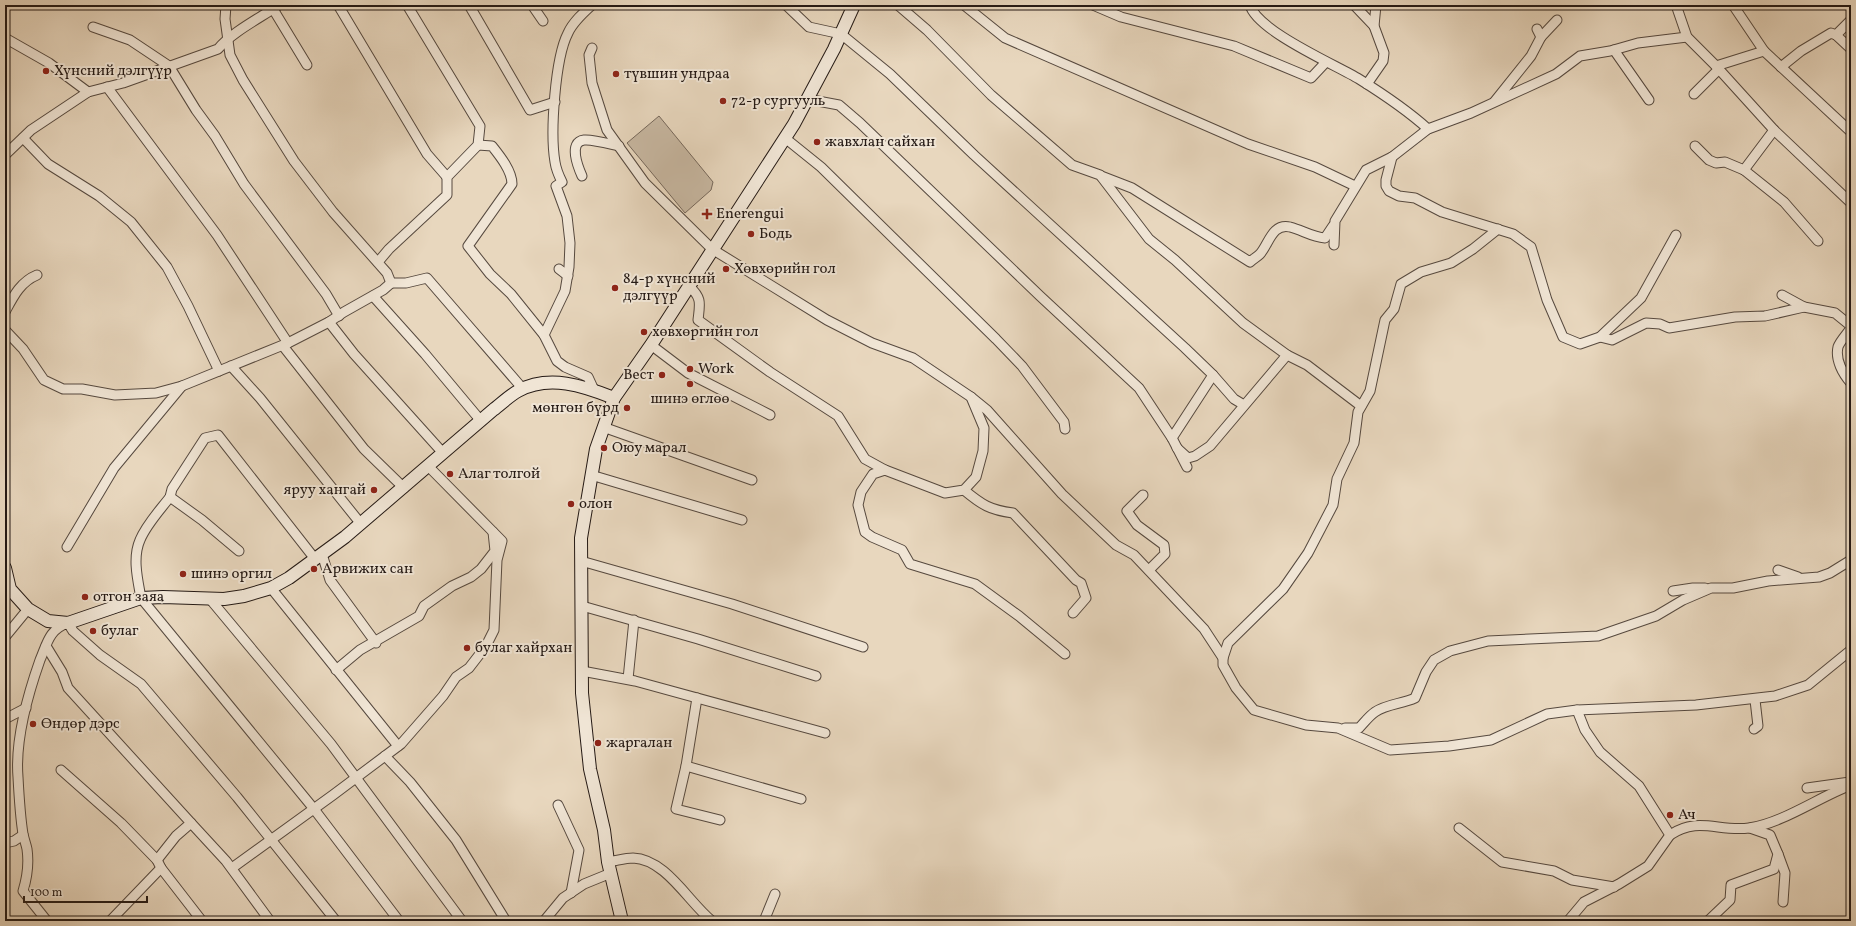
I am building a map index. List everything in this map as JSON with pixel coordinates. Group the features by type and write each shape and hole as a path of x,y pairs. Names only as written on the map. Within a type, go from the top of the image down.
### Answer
{"main road":[{"path":"622,921 590,769 582,693 581,538 596,448 614,398 651,345 785,138 841,34 854,5"},
{"path":"5,568 10,588 28,609 48,621 68,623 141,598 163,597 210,599 244,596 271,588 318,557 404,488 510,396 523,389 538,384 557,383 579,386 614,398"}],"street":[{"path":"226,5 225,19 230,55 244,80 294,161 334,212 387,273 392,283"},
{"path":"338,5 428,154 447,177 447,195 389,249 378,262"},
{"path":"407,5 480,126 478,145 447,177"},
{"path":"469,5 530,110 555,102"},
{"path":"532,5 543,21"},
{"path":"544,335 565,291 568,276 570,243 567,216 556,186 562,182 555,163 552,129 561,50 566,38 578,18 592,5"},
{"path":"786,5 808,27 841,34 890,74 974,155 1213,375 1234,399 1244,405"},
{"path":"898,5 926,30 991,95 1072,165 1132,188 1250,262 1260,254 1273,232 1281,227 1290,227 1316,238 1325,238 1329,234 1355,186 1366,170 1392,157 1428,129 1494,102 1556,74 1580,56 1614,50 1638,42 1687,37"},
{"path":"964,5 1005,38 1248,144 1315,167 1355,186"},
{"path":"1093,5 1121,17 1234,46 1310,78 1326,62"},
{"path":"1250,5 1251,9 1262,21 1297,46 1367,84 1410,113 1428,129"},
{"path":"1354,5 1374,26 1384,53 1383,61 1367,84"},
{"path":"1374,26 1376,5"},
{"path":"1676,5 1687,37 1718,67 1774,130 1851,203"},
{"path":"1733,5 1764,51 1851,132"},
{"path":"5,156 31,130 88,92 123,83 218,49 227,38 276,7 307,65"},
{"path":"1494,102 1531,56 1539,33 1556,20"},
{"path":"1836,35 1851,20"},
{"path":"93,27 130,40 169,66 196,110 215,136 244,184 326,294 338,316"},
{"path":"1781,67 1819,40 1831,34 1836,35 1851,50"},
{"path":"5,38 49,63 88,92"},
{"path":"592,48 589,55 592,83 608,130 645,183 712,249 827,320 872,343 913,358 987,410 1062,494 1116,545 1134,555 1149,570 1204,629 1223,658"},
{"path":"1614,50 1649,100"},
{"path":"1694,94 1718,67 1764,51"},
{"path":"107,87 217,235 286,344 364,449 404,488"},
{"path":"807,99 839,105 860,122 945,202 1040,296 1139,388 1172,438 1187,467"},
{"path":"1744,170 1774,130"},
{"path":"23,138 48,164 99,196 131,222 167,267 188,306 219,371"},
{"path":"785,138 831,177 935,278 1018,362 1064,422 1065,429"},
{"path":"582,176 576,159 576,146 578,142 584,140 619,146"},
{"path":"478,145 492,146 499,154 512,178 512,184 468,246 490,274 511,294 544,335 557,361 566,368 588,377 594,390"},
{"path":"1695,146 1710,160 1716,163 1725,162 1744,170 1784,202 1818,242"},
{"path":"1392,157 1386,180 1386,186 1389,191 1399,196 1415,198 1442,212 1512,234 1531,247 1547,300 1563,337 1580,344 1600,338 1612,340 1646,323 1660,324 1669,328 1736,317 1765,316 1788,309 1804,307"},
{"path":"1100,175 1149,239 1175,260 1243,323 1286,355 1307,365 1361,406"},
{"path":"1334,245 1335,221"},
{"path":"1498,229 1473,250 1451,263 1421,272 1401,284 1394,309 1385,320 1370,391 1358,412 1354,443 1337,479 1333,505 1325,522 1308,553 1283,589 1228,643 1223,658 1223,664 1236,688 1254,710 1306,725 1338,728 1360,728 1375,712 1415,698 1426,672 1434,660 1450,651 1488,641 1598,636 1656,616 1683,600 1711,588"},
{"path":"1600,338 1641,298 1676,235"},
{"path":"558,270 568,276"},
{"path":"5,312 16,290 37,275"},
{"path":"5,330 23,349 44,380 63,389 82,389 116,395 156,393 182,386 286,344 329,322 392,283 406,283 427,278 523,389"},
{"path":"689,286 700,299 698,320 770,372 838,416 865,459 885,470 945,493 964,490 976,477 983,451 984,428 971,398"},
{"path":"1782,295 1804,307 1835,313 1851,327 1838,347 1838,360 1844,375 1851,383"},
{"path":"373,296 425,354 481,421"},
{"path":"329,322 354,354 443,453"},
{"path":"651,345 688,373 770,415"},
{"path":"1177,448 1188,458 1195,456 1210,446 1286,355"},
{"path":"231,366 260,398 361,524"},
{"path":"1172,438 1213,375"},
{"path":"68,548 114,468 182,386"},
{"path":"603,427 752,480"},
{"path":"376,643 330,580 318,557 218,435 205,438 172,489 170,497 140,540 137,550 137,576 141,598 314,809 398,921"},
{"path":"232,868 398,746 443,696 456,677 468,668 486,646 494,630 497,560 502,541 428,466"},
{"path":"885,470 873,474 861,492 858,505 865,532 872,537 902,550 910,564 975,584 1019,616 1065,654"},
{"path":"591,475 742,520"},
{"path":"964,490 982,505 999,512 1013,513 1076,580 1081,583 1086,598 1073,614"},
{"path":"1144,495 1127,511 1137,525 1164,546 1166,550 1165,554 1149,570"},
{"path":"170,497 202,520 239,550"},
{"path":"336,670 360,650 376,643 419,616 424,606 452,586 471,577 481,569 495,551 493,532"},
{"path":"1673,591 1693,588 1733,588 1768,581 1818,577 1830,573 1851,560"},
{"path":"581,561 732,604 863,646"},
{"path":"1778,570 1791,576 1805,578"},
{"path":"271,588 398,746"},
{"path":"210,599 331,744 355,779 405,842 462,921"},
{"path":"582,606 698,638 816,676"},
{"path":"5,637 28,609"},
{"path":"628,680 634,620"},
{"path":"47,921 23,891 27,876 27,850 23,835 18,775 19,748 26,708 49,637 59,626 68,623 73,631 100,655 141,684 272,840 336,921"},
{"path":"46,646 62,672 68,688 191,823 205,836 232,868 270,921"},
{"path":"1338,728 1390,750 1449,746 1490,740 1547,714 1577,710 1696,705 1755,700 1775,696 1808,685 1851,650"},
{"path":"582,671 628,680 825,733"},
{"path":"697,698 686,766 676,809 720,820"},
{"path":"1754,729 1758,726 1755,700"},
{"path":"5,719 26,708"},
{"path":"1577,710 1585,730 1600,752 1639,786 1670,834"},
{"path":"385,756 410,782 456,840 506,921"},
{"path":"686,766 801,799"},
{"path":"61,770 121,823 157,860 161,868 202,921"},
{"path":"1807,788 1851,784"},
{"path":"1568,921 1584,902 1614,887 1648,866 1670,834 1681,827 1703,824 1722,828 1750,828 1782,817 1831,792 1851,784"},
{"path":"558,805 579,850 571,893"},
{"path":"157,860 176,836 191,823"},
{"path":"1459,828 1502,862 1554,871 1572,880 1614,887"},
{"path":"1750,828 1770,835 1785,873 1783,902"},
{"path":"5,843 14,841 23,835"},
{"path":"1709,920 1730,900 1731,885 1761,872 1774,869 1778,854"},
{"path":"544,921 563,898 610,868 633,858 649,862 672,878 700,911 712,921"},
{"path":"110,921 161,868"},
{"path":"764,921 775,894"}],"shaded area":[{"path":"659,116 713,182 711,190 685,213 627,143"}],"place":[{"name":"Хүнсний дэлгүүр","path":"46,71"},
{"name":"түвшин ундраа","path":"616,74"},
{"name":"72-р сургууль","path":"723,101"},
{"name":"жавхлан сайхан","path":"817,142"},
{"name":"Enerengui","path":"707,214"},
{"name":"Бодь","path":"751,234"},
{"name":"Хөвхөрийн гол","path":"726,269"},
{"name":"84-р хүнсний дэлгүүр","path":"615,288"},
{"name":"хөвхөргийн гол","path":"644,332"},
{"name":"Work","path":"690,369"},
{"name":"Вест","path":"662,375"},
{"name":"шинэ өглөө","path":"690,384"},
{"name":"мөнгөн бүрд","path":"627,408"},
{"name":"Оюу марал","path":"604,448"},
{"name":"Алаг толгой","path":"450,474"},
{"name":"яруу хангай","path":"374,490"},
{"name":"олон","path":"571,504"},
{"name":"Арвижих сан","path":"314,569"},
{"name":"шинэ оргил","path":"183,574"},
{"name":"отгон заяа","path":"85,597"},
{"name":"булаг","path":"93,631"},
{"name":"булаг хайрхан","path":"467,648"},
{"name":"Өндөр дэрс","path":"33,724"},
{"name":"жаргалан","path":"598,743"},
{"name":"Ач","path":"1670,815"}]}
